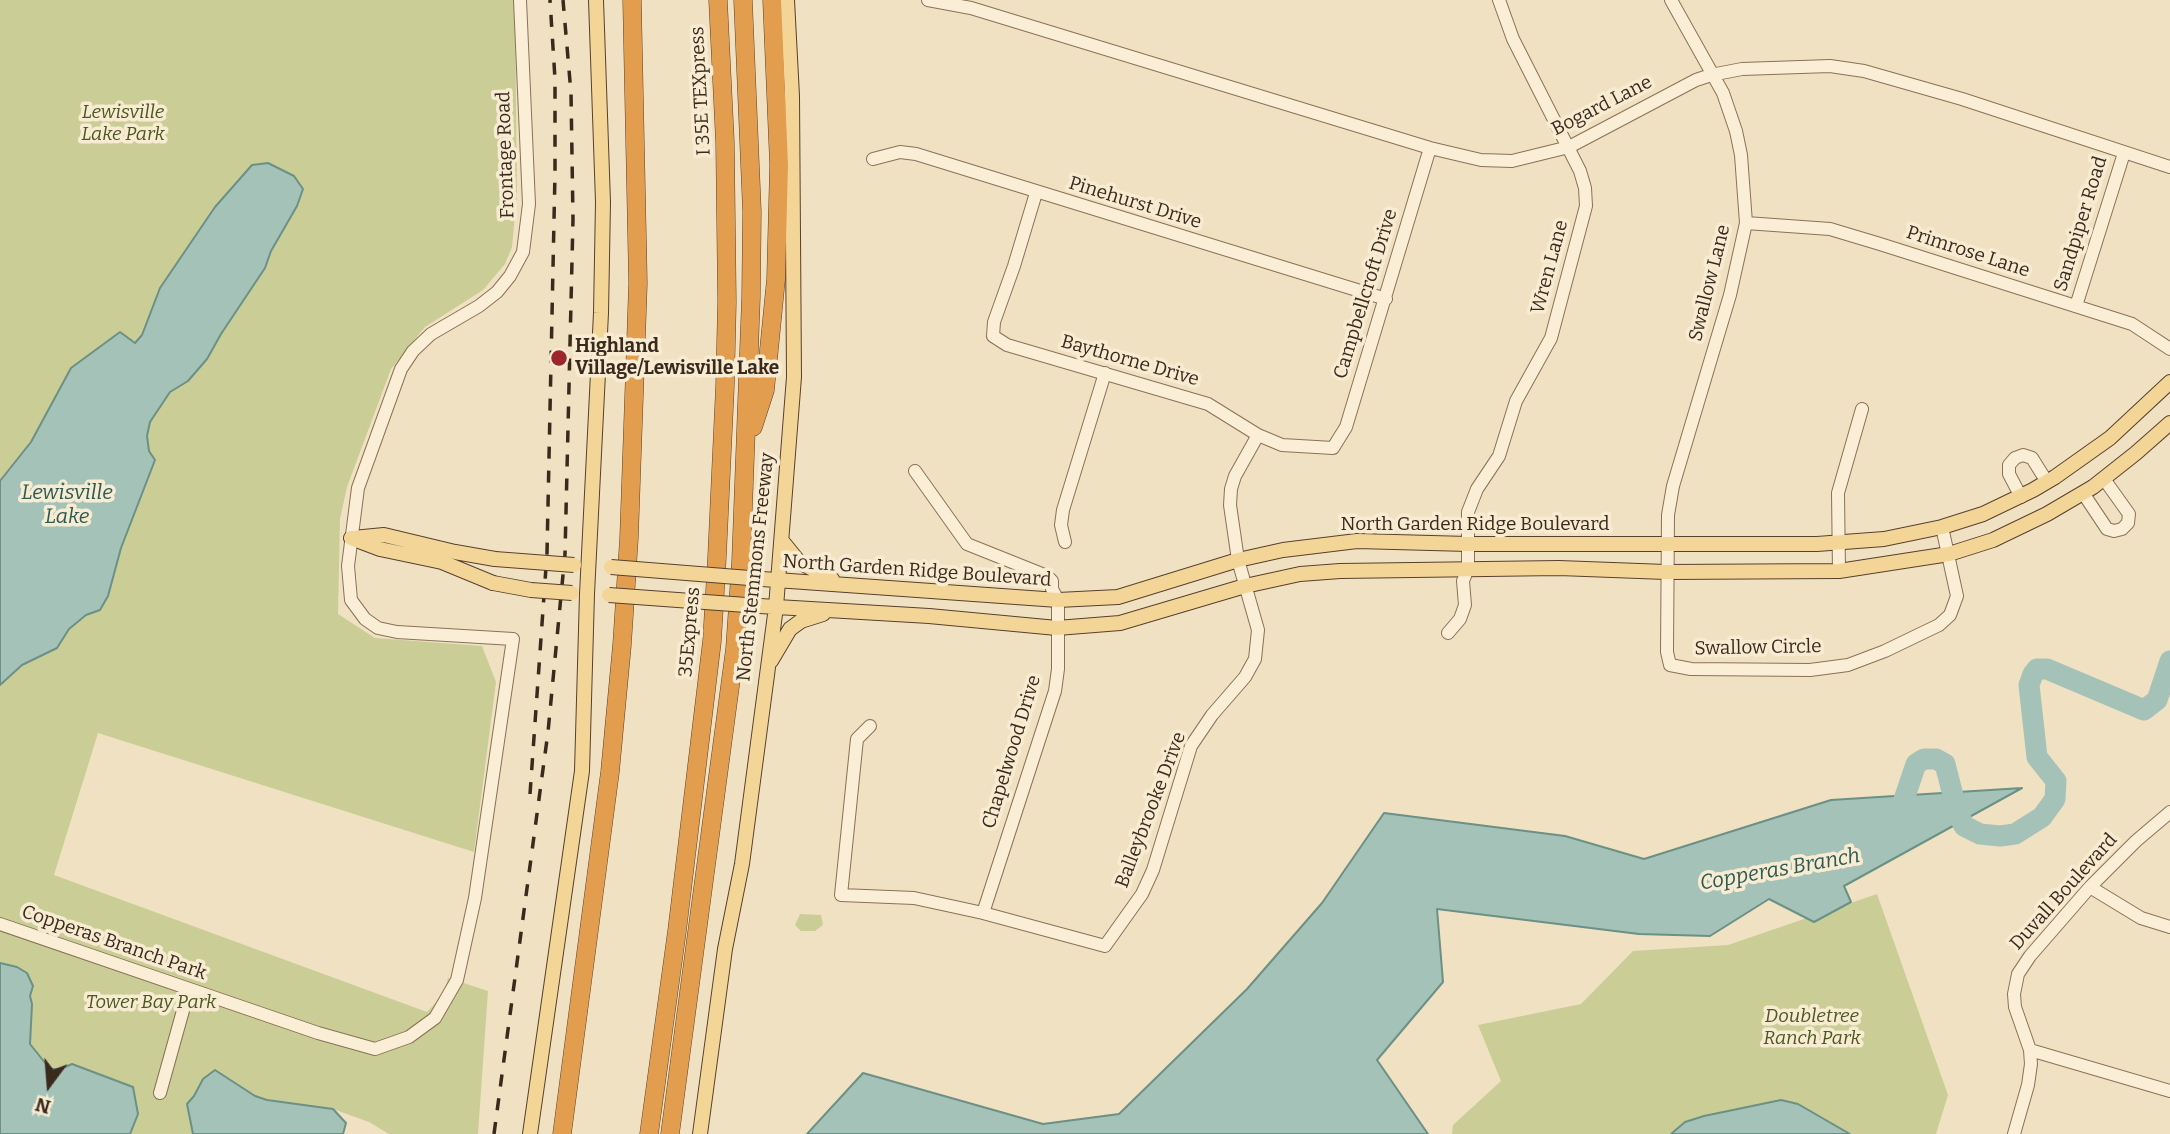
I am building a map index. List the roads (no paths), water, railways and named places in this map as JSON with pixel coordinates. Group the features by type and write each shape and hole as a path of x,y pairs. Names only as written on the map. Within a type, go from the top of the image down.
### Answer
{"highway":[{"path":"562,1134 608,785 629,538 638,284 632,0"},
{"name":"I 35E TEXpress","path":"718,0 726,179"},
{"name":"North Stemmons Freeway","path":"670,1134 735,649 746,447 752,212 743,0"},
{"path":"746,447 765,390 776,279 779,165 772,0"},
{"name":"35Express","path":"649,1134 712,641 725,386 726,179"}],"main road":[{"path":"530,1134 582,771 587,594 601,313 603,202 596,0"},
{"name":"North Stemmons Freeway","path":"699,1134 725,949 742,864 782,541 794,377 792,96 787,0"},
{"name":"North Garden Ridge Boulevard","path":"351,538 384,534 495,559 1058,600 1118,597 1238,560 1283,550 1357,541 1468,544 1837,544 1884,539 1942,527 1983,514 2021,496 2048,482 2110,438 2170,382"},
{"path":"351,538 380,550 442,562 493,583 531,590 929,616 1057,628 1120,623 1245,586 1300,574 1468,568 1666,572 1839,571 1949,554 1993,540 2083,493 2104,479 2170,423"},
{"path":"782,541 799,562 842,584"},
{"path":"767,668 790,629 808,618 833,611"}],"street":[{"name":"Frontage Road","path":"375,1049 409,1037 435,1018 457,980 478,884 513,639 397,632 371,624 359,613 349,592 351,538 360,479 407,359 431,334 479,306 497,292 510,276 523,252 529,204 520,0"},
{"name":"Bogard Lane","path":"928,0 971,8 1430,148 1481,160 1512,161 1569,147 1696,80 1711,75 1742,69 1847,67 1962,99 2170,167"},
{"name":"Wren Lane","path":"1448,633 1460,619 1465,604 1463,581 1468,568 1468,512 1477,489 1499,456 1516,401 1551,338 1586,206 1585,188 1569,147 1513,39 1499,0"},
{"name":"Swallow Lane","path":"1666,544 1673,486 1730,295 1746,223 1737,131 1723,93 1671,0"},
{"name":"Campbellcroft Drive","path":"1333,448 1346,427 1430,148"},
{"name":"Pinehurst Drive","path":"873,159 900,152 916,154 1386,299"},
{"name":"Sandpiper Road","path":"2076,306 2124,153"},
{"name":"Baythorne Drive","path":"1036,193 994,322 993,336 1007,345 1208,404 1258,435 1282,445 1333,448"},
{"name":"Primrose Lane","path":"1746,223 1830,229 2132,324 2170,349"},
{"path":"1065,542 1061,524 1063,510 1105,373"},
{"path":"1839,571 1838,493 1862,409"},
{"name":"Balleybrooke Drive","path":"870,726 857,739 841,895 914,898 983,913 1105,946 1142,894 1153,870 1191,746 1212,715 1245,677 1255,659 1258,630 1238,560 1230,505 1235,476 1258,435"},
{"path":"2021,496 2009,474 2009,465 2015,458 2023,455 2032,458 2048,482"},
{"path":"915,471 967,544 1046,576 1052,581 1052,589 1058,600"},
{"path":"2083,493 2107,529 2122,529 2128,523 2129,514 2104,479"},
{"name":"Swallow Circle","path":"1666,544 1667,653 1670,665 1691,669 1810,670 1863,661 1939,625 1950,615 1956,596 1942,527"},
{"name":"Chapelwood Drive","path":"983,913 1055,691 1058,669 1058,600"},
{"name":"Duvall Boulevard","path":"2014,1134 2028,1085 2030,1049 2015,1007 2018,974 2030,956 2090,887 2170,812"},
{"path":"2090,887 2141,918 2170,927"},
{"name":"Copperas Branch Park","path":"0,924 361,1047 375,1049"},
{"path":"160,1093 189,989"},
{"path":"2030,1049 2170,1091"}],"water":[{"name":"Lewisville Lake","path":"268,163 294,176 303,189 297,206 271,251 265,268 207,359 188,381 170,392 150,422 147,436 149,451 155,460 121,548 108,596 100,610 86,615 69,629 57,648 22,665 0,685 0,481 31,442 71,368 120,332 135,343 142,335 160,288 215,207 252,165"},
{"path":"2022,788 1844,886 1851,902 1814,922 1769,899 1710,936 1639,934 1437,909 1443,982 1377,1060 1428,1134 807,1134 863,1073 1043,1124 1119,1114 1247,989 1322,903 1384,813 1565,836 1644,859 1831,800"},
{"path":"0,963 17,967 27,973 33,986 30,996 30,1044 50,1069 61,1069 72,1064 133,1087 138,1114 130,1134 0,1134"},
{"path":"215,1070 255,1096 267,1100 333,1109 346,1123 343,1134 193,1134 187,1104 203,1079"},
{"path":"1781,1100 1798,1104 1850,1134 1671,1134 1685,1122 1704,1116"}],"waterway":[{"name":"Copperas Branch","path":"1896,823 1916,764 1924,759 1936,759 1945,764 1957,811 1964,826 1980,834 2015,834 2042,817 2055,799 2056,781 2037,757 2029,685 2037,669 2047,669 2144,710 2157,700 2170,661"}],"railway":[{"path":"530,794 547,553 555,173 555,79 550,0"},
{"path":"494,1134 548,732 565,554 573,219 571,93 563,0"}],"place":[{"name":"Highland Village/Lewisville Lake","path":"559,358"}],"park label":[{"name":"Lewisville Lake Park","path":"123,124"},
{"name":"Tower Bay Park","path":"151,1003"},
{"name":"Doubletree Ranch Park","path":"1812,1028"}]}
